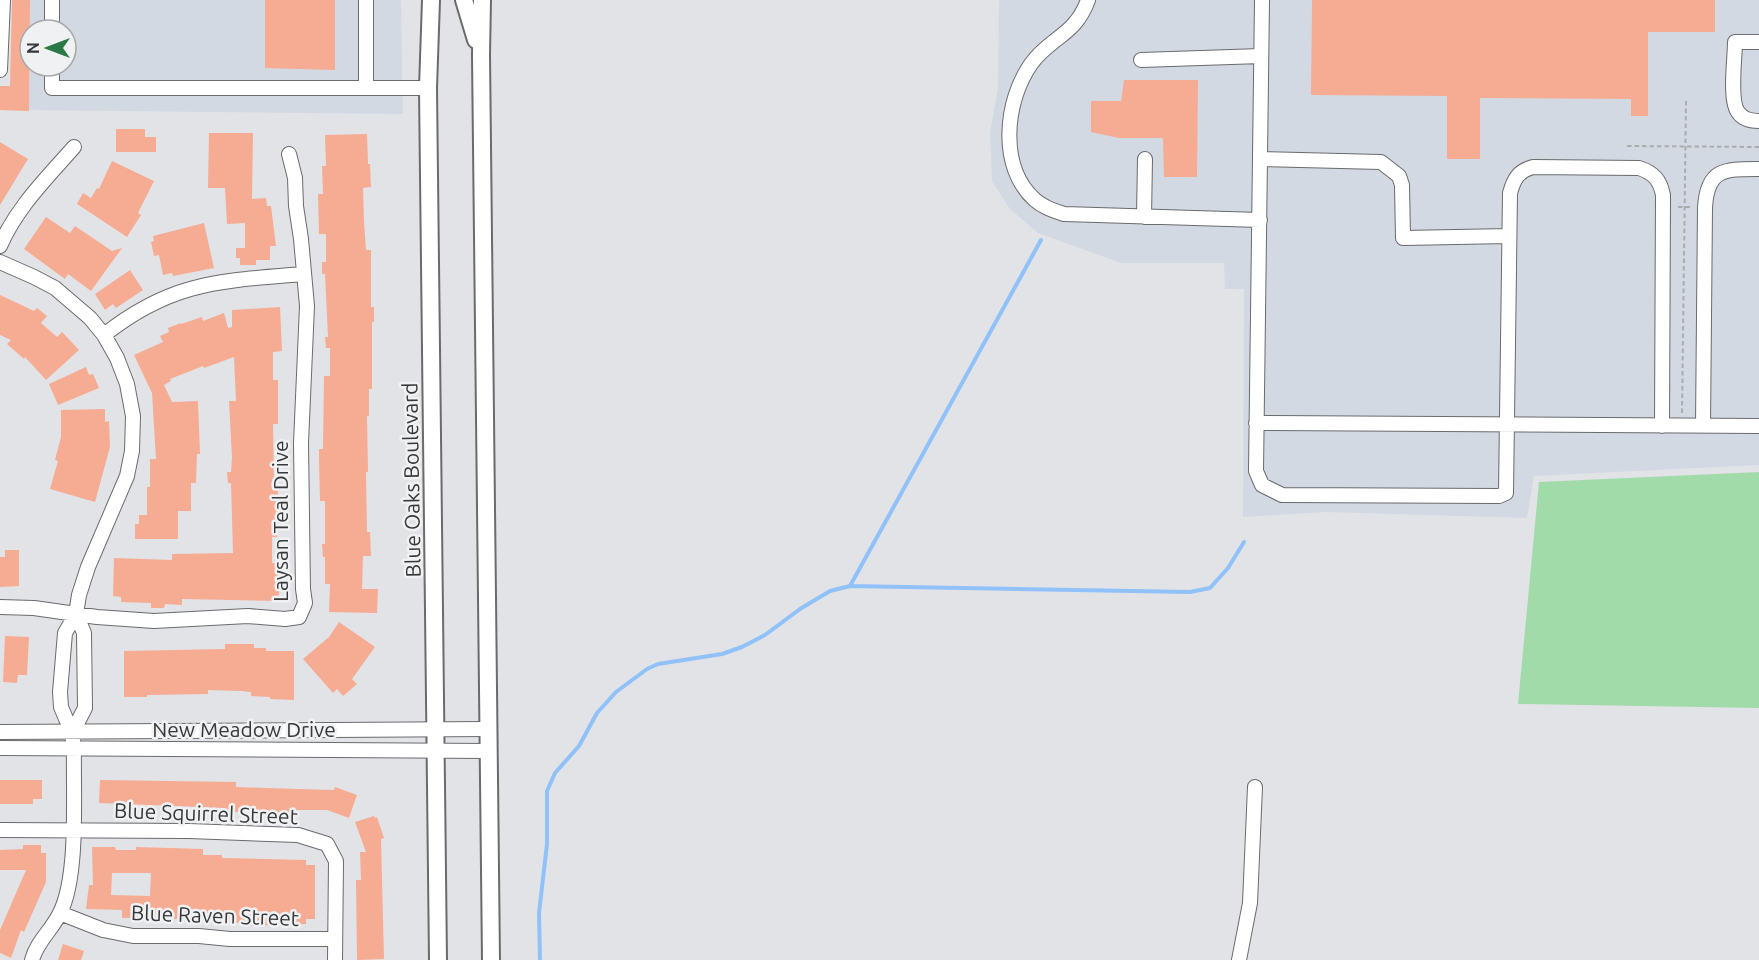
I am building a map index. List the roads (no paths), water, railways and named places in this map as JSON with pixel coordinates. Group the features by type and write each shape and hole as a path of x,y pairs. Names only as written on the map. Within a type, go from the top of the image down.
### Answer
{"main road":[{"name":"Blue Oaks Boulevard","path":"431,0 429,88 438,960"},
{"path":"464,0 481,56"},
{"path":"482,0 491,960"}],"street":[{"path":"0,70 3,0"},
{"path":"52,0 52,18"},
{"path":"366,0 366,87"},
{"path":"1088,0 1084,12 1074,26 1032,62 1020,82 1013,102 1010,147 1015,167 1024,187 1036,201 1064,214 1260,220"},
{"path":"1262,0 1256,471 1258,479 1268,490 1293,496 1504,496 1507,488 1510,194 1518,174 1533,167 1639,168 1650,171 1661,185 1663,207 1662,426"},
{"path":"1759,42 1735,42 1734,103 1739,114 1748,120 1759,121"},
{"path":"1141,60 1261,56"},
{"path":"52,78 52,88 429,88"},
{"path":"0,246 14,217 74,147"},
{"path":"104,335 154,302 185,290 225,280 303,274 295,178 289,154"},
{"path":"1144,217 1145,159"},
{"path":"1261,159 1381,162 1399,176 1402,185 1402,238 1509,236"},
{"path":"1703,426 1707,186 1713,177 1732,169 1759,169"},
{"path":"0,262 55,288 90,318 104,335 117,358 127,384 133,416 132,451 128,476 88,567 76,614 65,633 60,707 72,733 74,749 71,876 60,913 34,950 32,960"},
{"name":"Laysan Teal Drive","path":"76,614 154,621 248,616 285,619 299,617 305,603 301,443 307,306 303,274"},
{"path":"1256,423 1759,426"},
{"path":"0,607 34,608 76,614"},
{"path":"72,733 85,708 84,633 76,614"},
{"path":"62,665 84,666"},
{"name":"New Meadow Drive","path":"0,732 488,729"},
{"name":"New Meadow Drive","path":"0,748 489,751"},
{"path":"1239,960 1250,903 1255,787"},
{"name":"Blue Squirrel Street","path":"0,830 189,831 298,835 327,844 336,861 335,960"},
{"name":"Blue Raven Street","path":"60,913 103,930 133,936 335,939"}],"waterway":[{"path":"850,586 1041,240"},
{"path":"540,960 539,913 547,844 547,791 555,773 579,746 597,713 616,692 647,669 658,664 722,654 742,647 765,635 800,609 830,591 850,586 1190,592 1210,588 1228,568 1244,542"}]}
